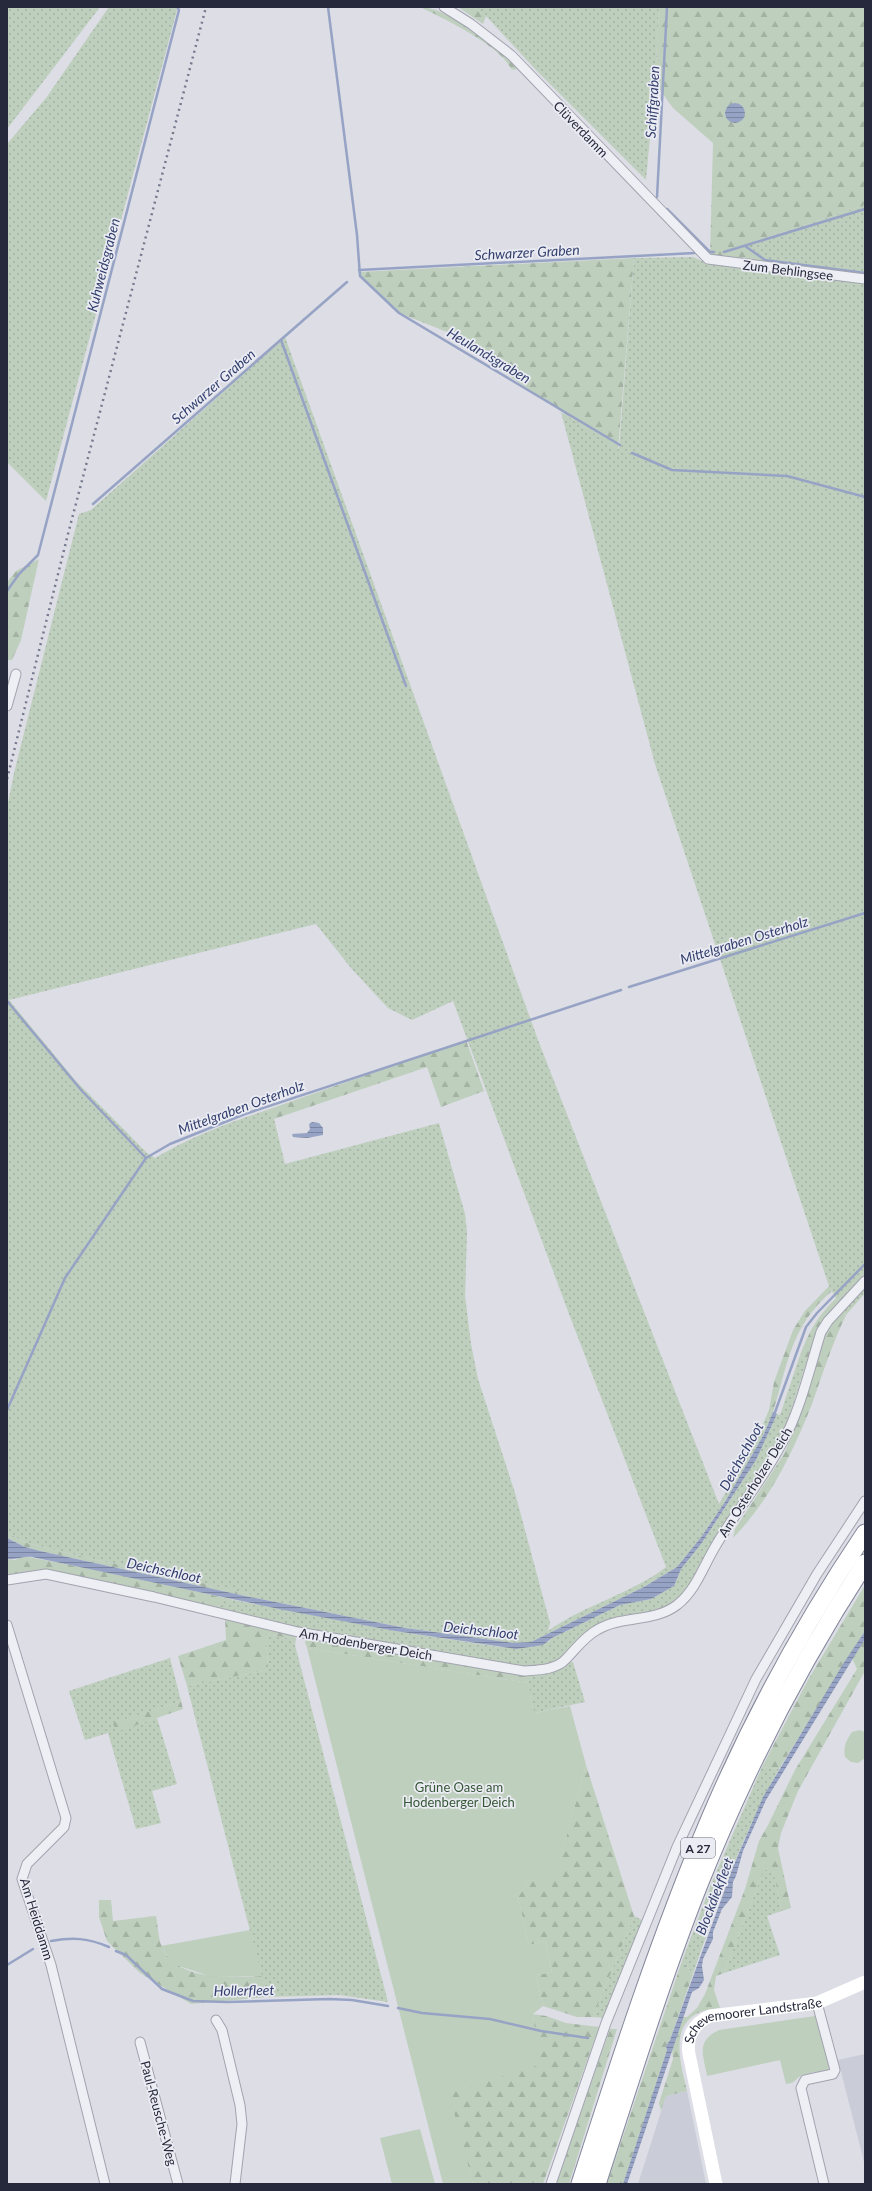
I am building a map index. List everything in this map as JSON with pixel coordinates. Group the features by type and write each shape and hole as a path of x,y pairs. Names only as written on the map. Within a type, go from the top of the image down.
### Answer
{"highway":[{"name":"A 27","path":"580,2184 662,1941 711,1816 770,1694 824,1597 865,1533"},
{"name":"A 27","path":"597,2184 674,1952 726,1822 754,1761 810,1652 865,1563"}],"street":[{"name":"Clüverdamm","path":"444,7 471,24 511,54 635,185 710,260"},
{"name":"Zum Behlingsee","path":"710,260 865,279"},
{"path":"7,706 16,674"},
{"name":"Am Osterholzer Deich","path":"698,1579 715,1547 782,1443 792,1422 821,1332 828,1321 865,1281"},
{"path":"551,2184 606,2023 677,1847 756,1679 817,1574 865,1501"},
{"name":"Am Hodenberger Deich","path":"7,1580 46,1574 154,1596 298,1632 524,1671 547,1669 565,1660 579,1643 596,1630 610,1624 660,1614 676,1605 686,1597 698,1579"},
{"name":"Am Heiddamm","path":"7,1625 66,1818 64,1827 60,1832 27,1864 22,1879 51,1965 105,2184"},
{"name":"Schevemoorer Landstraße","path":"716,2184 689,2054 688,2044 692,2031 701,2021 710,2016 817,2003 865,1982"},
{"path":"817,2003 835,2070 833,2074 805,2080 801,2088 824,2184"},
{"path":"216,2020 222,2030 240,2104 242,2124 235,2184"},
{"name":"Paul-Reusche-Weg","path":"140,2042 178,2184"}],"shaded area":[{"path":"865,2054 865,2166 838,2060"},
{"path":"687,2091 706,2184 638,2184 666,2096"}],"green space":[{"path":"7,7 100,7 7,129"},
{"path":"109,7 175,7 177,10 46,501 7,462 7,144 46,98"},
{"path":"420,7 431,9 458,21 472,30 518,67 515,70 511,69 496,51 484,42 456,25"},
{"path":"458,7 472,7 486,16 483,24"},
{"path":"472,7 659,7 655,83 646,180 536,70 486,16"},
{"path":"659,7 865,7 865,205 752,242 755,262 710,258 713,143 673,108 655,83"},
{"path":"865,205 865,274 755,262 752,242"},
{"path":"693,257 705,262 865,284 865,1293 846,1315 829,1286 655,764 561,412 619,449 634,258"},
{"path":"634,258 618,450 474,352 465,339 399,313 360,276 359,272"},
{"path":"285,337 538,1040 719,1504 757,1438 769,1410 773,1412 764,1434 725,1502 702,1536 677,1567 644,1587 531,1642 513,1643 405,1628 245,1596 250,1594 27,1543 7,1533 7,808 14,773 79,514 91,510","holes":["316,924 351,968 388,1008 412,1020 453,1001 569,1314 666,1567 638,1585 577,1614 548,1631 550,1623 515,1493 478,1379 471,1344 465,1296 467,1233 465,1214 439,1123 285,1164 274,1119 267,1110 210,1131 182,1143 155,1158 147,1153 75,1080 9,1000"]},
{"path":"39,559 21,640 12,660 7,660 7,582 16,571"},
{"path":"466,1040 484,1091 441,1107 427,1067 274,1119 267,1110"},
{"path":"829,1286 832,1291 818,1304 799,1332 787,1361 773,1412 769,1410 774,1382 793,1330 805,1311"},
{"path":"836,1298 839,1303 819,1326 807,1361 800,1355 807,1338 824,1311"},
{"path":"843,1309 846,1315 797,1440 769,1492 733,1538 735,1529 784,1454 797,1423 820,1344 829,1327"},
{"path":"800,1355 807,1361 785,1429 691,1585 681,1597 668,1607 620,1618 552,1663 541,1667 525,1668 305,1630 211,1608 234,1600 395,1631 500,1647 548,1642 552,1638 620,1605 651,1599 674,1586 681,1569 701,1544 756,1460 777,1414 780,1415"},
{"path":"7,1533 27,1543 75,1555 251,1594 245,1596 40,1551 25,1547 7,1538"},
{"path":"23,1556 143,1579 234,1600 211,1608 38,1571 7,1576 7,1559 15,1560"},
{"path":"865,1585 865,1631 779,1769 762,1767 808,1680"},
{"path":"225,1619 294,1634 296,1639 295,1645 289,1638 266,1634 268,1670 187,1686 178,1656 226,1640"},
{"path":"266,1634 289,1638 295,1645 388,2002 339,1995 267,1997 187,1686 268,1670"},
{"path":"307,1637 526,1674 528,1683 307,1648 305,1642"},
{"path":"865,1639 865,1671 798,1791 781,1833 778,1848 791,1908 782,1911 772,1866 763,1872 724,1973 716,1976 714,1990 720,2008 696,2014 682,2029 680,2050 682,2071 687,2091 666,2096 661,2111 659,2103 673,2059 672,2049 683,2017 687,2017 697,2008 705,1994 745,1889 759,1841 795,1770 857,1669 852,1658"},
{"name":"Grüne Oase am Hodenberger Deich","path":"307,1648 528,1683 534,1713 570,1706 586,1765 556,1875 528,1882 518,1897 529,1945 545,1941 552,1972 536,1975 543,2006 533,2014 539,2065 449,2093 473,2184 443,2184"},
{"path":"170,1658 181,1701 114,1723 116,1731 157,1718 177,1784 152,1791 161,1823 136,1829 108,1733 85,1740 69,1691"},
{"path":"573,1662 585,1702 534,1713 526,1674 563,1666"},
{"path":"181,1701 183,1709 116,1732 113,1723"},
{"path":"860,1730 865,1732 865,1758 858,1763 851,1762 845,1757 844,1750 848,1738 852,1732"},
{"path":"586,1765 634,1916 593,2017 577,2017 543,2006 536,1975 552,1972 545,1941 529,1945 518,1897 528,1882 556,1874"},
{"path":"762,1767 779,1769 742,1844 693,1974 682,1961 712,1882"},
{"path":"772,1865 782,1911 767,1916 780,1955 724,1973 763,1872"},
{"path":"99,1900 111,1900 113,1921 156,1916 162,1947 170,1958 180,1966 192,1972 206,1975 235,1977 262,1976 267,1997 191,2004 140,1973 107,1941 99,1917"},
{"path":"634,1916 642,1920 605,2018 593,2017"},
{"path":"250,1930 262,1976 212,1977 173,1964 161,1946"},
{"path":"682,1961 693,1974 670,2040 666,2046 667,2050 623,2184 607,2184"},
{"path":"533,2014 546,2016 566,2023 599,2027 543,2184 473,2184 448,2093 538,2065"},
{"path":"815,2016 830,2064 828,2071 805,2074 792,2083 786,2084 780,2060 707,2076 703,2055 704,2044 712,2034 719,2030"},
{"path":"610,2029 617,2029 569,2184 556,2184"},
{"path":"420,2129 435,2184 392,2184 380,2138"}],"water":[{"path":"735,103 742,106 745,113 742,120 735,123 728,120 725,113 728,106"},
{"path":"312,1122 319,1123 323,1128 323,1135 307,1138 293,1137 292,1134 307,1133 310,1129 309,1124"},
{"path":"773,1412 777,1414 756,1460 701,1544 681,1569 674,1586 651,1599 620,1605 552,1638 543,1645 516,1649 395,1631 284,1610 32,1557 7,1559 7,1538 25,1547 40,1551 245,1596 405,1628 513,1643 531,1642 644,1587 677,1567 702,1536 725,1502 764,1434"},
{"path":"865,1631 865,1639 766,1800 743,1851 733,1882 732,1897 722,1909 713,1932 713,1939 703,1959 702,1966 704,1980 699,1988 692,1992 627,2184 623,2184 667,2050 666,2046 670,2040 733,1867 763,1797 843,1664"}],"waterway":[{"name":"Kuhweidsgraben","path":"7,591 19,574 38,555 179,10 177,7"},
{"name":"Heulandsgraben","path":"328,7 357,235 360,276 399,313 620,445"},
{"name":"Schiffgraben","path":"657,197 667,7"},
{"name":"Schiffgraben","path":"667,209 710,252 714,252"},
{"name":"Schwarzer Graben","path":"724,252 865,209"},
{"path":"745,246 765,260 865,273"},
{"name":"Schwarzer Graben","path":"359,270 695,253"},
{"name":"Schwarzer Graben","path":"93,504 347,282"},
{"path":"281,340 406,686"},
{"name":"Heulandsgraben","path":"632,453 672,470 787,476 865,497"},
{"name":"Mittelgraben Osterholz","path":"629,987 865,913"},
{"name":"Mittelgraben Osterholz","path":"7,1410 65,1278 146,1158 170,1144 245,1114 621,990"},
{"path":"7,1001 82,1091 146,1158"},
{"name":"Deichschloot","path":"774,1415 806,1327 817,1313 865,1264"},
{"name":"Hollerfleet","path":"51,1941 80,1939 109,1947"},
{"name":"Hollerfleet","path":"7,1965 33,1949"},
{"name":"Hollerfleet","path":"116,1951 126,1955 162,1989 193,2001 227,2002 329,1999 352,2000 388,2006"},
{"name":"Hollerfleet","path":"398,2008 422,2013 490,2019 541,2031 588,2038"}],"railway":[{"path":"7,779 68,534 206,7"}],"water label":[{"name":"Blockdiekfleet","path":"714,1896"}]}
